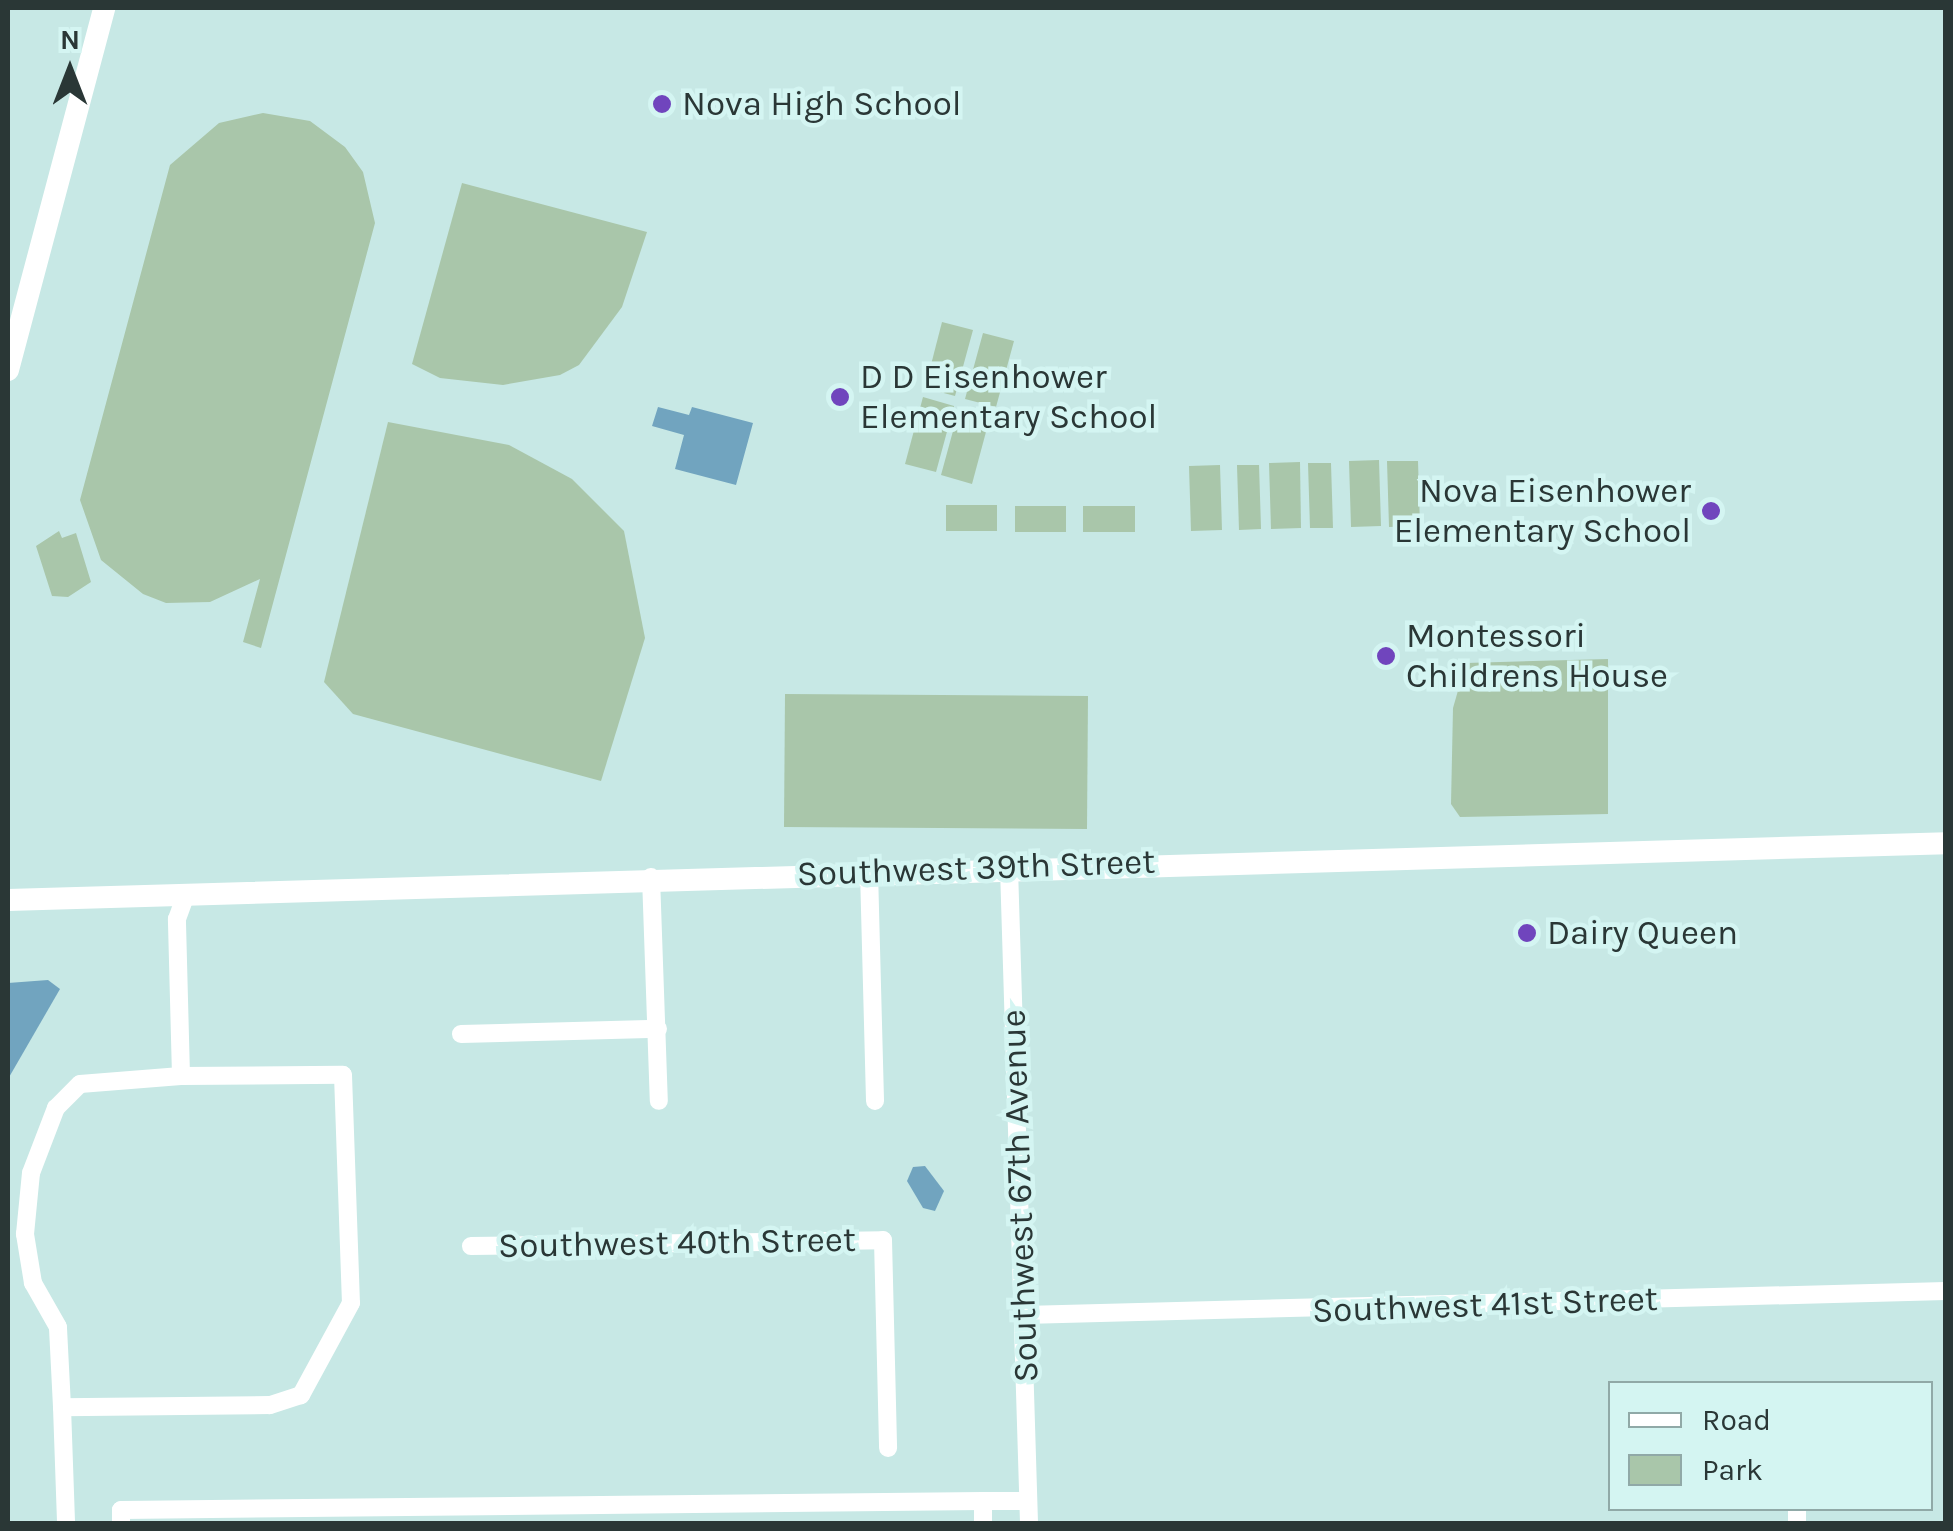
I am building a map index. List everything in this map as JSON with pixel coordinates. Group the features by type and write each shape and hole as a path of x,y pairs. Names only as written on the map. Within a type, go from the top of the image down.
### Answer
{"street":[{"path":"8,370 104,8"},
{"name":"Southwest 39th Street","path":"8,900 652,876 1761,853 1946,843"},
{"name":"Southwest 67th Avenue","path":"1009,868 1029,1524"},
{"path":"869,871 875,1101"},
{"path":"652,876 659,1101"},
{"path":"181,1076 177,920 186,894"},
{"path":"462,1034 658,1029"},
{"path":"62,1407 270,1405 301,1395 351,1304 342,1074 181,1076 80,1084 56,1108 31,1173 25,1234 33,1283 58,1327 66,1524"},
{"name":"Southwest 40th Street","path":"471,1246 882,1240 888,1448"},
{"name":"Southwest 41st Street","path":"1024,1315 1946,1291"},
{"path":"983,1500 983,1524"},
{"path":"121,1524 121,1510 578,1515 1028,1500"}],"green space":[{"path":"263,113 310,121 345,147 363,172 375,223 261,648 243,642 260,579 210,602 166,603 143,594 101,560 80,500 170,165 219,123"},
{"path":"462,183 647,232 622,307 579,365 560,375 503,385 440,378 412,364"},
{"path":"942,322 973,330 955,396 925,388"},
{"path":"983,333 1014,341 996,407 965,399"},
{"path":"923,397 954,406 936,472 905,464"},
{"path":"959,409 990,417 972,484 941,475"},
{"path":"388,422 509,445 572,479 624,531 645,638 601,781 353,714 324,682"},
{"path":"1379,460 1381,526 1351,527 1349,461"},
{"path":"1387,461 1418,461 1420,526 1389,527"},
{"path":"1300,462 1301,528 1271,529 1269,463"},
{"path":"1308,463 1331,463 1333,528 1310,528"},
{"path":"1220,465 1222,530 1191,531 1189,466"},
{"path":"1237,465 1259,465 1261,529 1239,530"},
{"path":"946,505 997,505 997,531 946,531"},
{"path":"1015,506 1066,506 1066,532 1015,532"},
{"path":"1083,506 1135,506 1135,532 1083,532"},
{"path":"59,531 62,538 76,533 91,582 68,597 52,596 36,546"},
{"path":"1608,659 1608,814 1460,817 1451,804 1453,708 1466,663"},
{"path":"785,694 1088,696 1087,829 784,827"}],"water":[{"path":"658,407 689,415 692,407 753,423 736,485 675,469 684,435 652,426"},
{"path":"48,980 60,989 8,1079 8,983"},
{"path":"925,1166 944,1191 935,1211 923,1208 907,1181 913,1167"}],"place":[{"name":"Nova High School","path":"662,104"},
{"name":"D D Eisenhower Elementary School","path":"840,397"},
{"name":"Nova Eisenhower Elementary School","path":"1711,511"},
{"name":"Montessori Childrens House","path":"1386,656"},
{"name":"Dairy Queen","path":"1527,933"}]}
